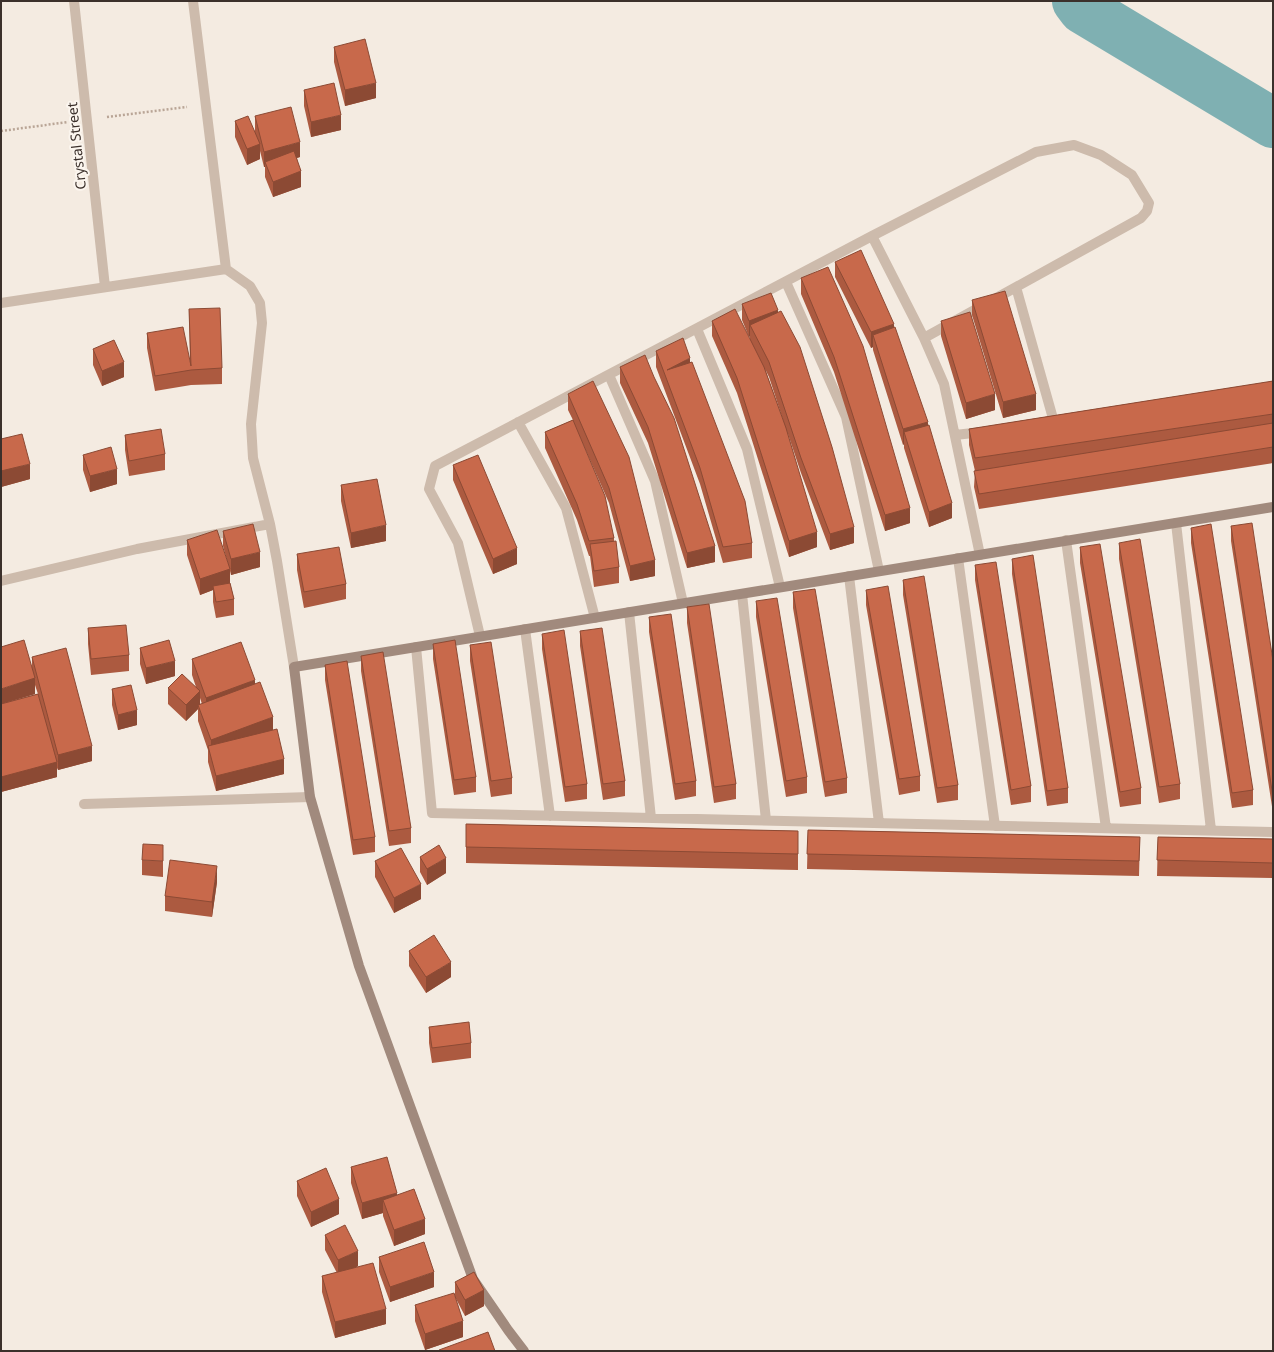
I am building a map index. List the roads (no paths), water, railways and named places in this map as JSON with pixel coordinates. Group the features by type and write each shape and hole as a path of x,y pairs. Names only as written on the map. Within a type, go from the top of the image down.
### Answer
{"street":[{"name":"Crystal Street","path":"74,1 105,287"},
{"path":"193,1 226,269"},
{"path":"480,636 458,543 429,489 435,466 872,236 1036,152 1074,145 1101,155 1132,175 1149,203 1147,211 1141,218 924,338"},
{"path":"872,236 924,338 944,384 980,555"},
{"path":"1,303 226,269 250,286 260,303 262,323 251,424 253,458 270,524 277,561 294,667 310,797 359,966 473,1279 524,1351"},
{"path":"786,282 846,417 878,571"},
{"path":"1016,287 1054,422"},
{"path":"697,329 747,449 780,588"},
{"path":"610,375 655,481 683,603"},
{"path":"518,422 566,508 595,618"},
{"path":"955,435 993,430"},
{"path":"294,667 1066,540 1273,510"},
{"path":"1176,523 1211,830"},
{"path":"1,581 137,549 270,524"},
{"path":"1066,540 1106,828"},
{"path":"958,558 995,826"},
{"path":"849,576 879,823"},
{"path":"742,594 766,820"},
{"path":"629,612 651,818"},
{"path":"525,629 550,816"},
{"path":"416,647 432,813 1273,832"},
{"path":"84,804 310,797"}],"waterway":[{"path":"1077,1 1083,9 1273,123"}]}
